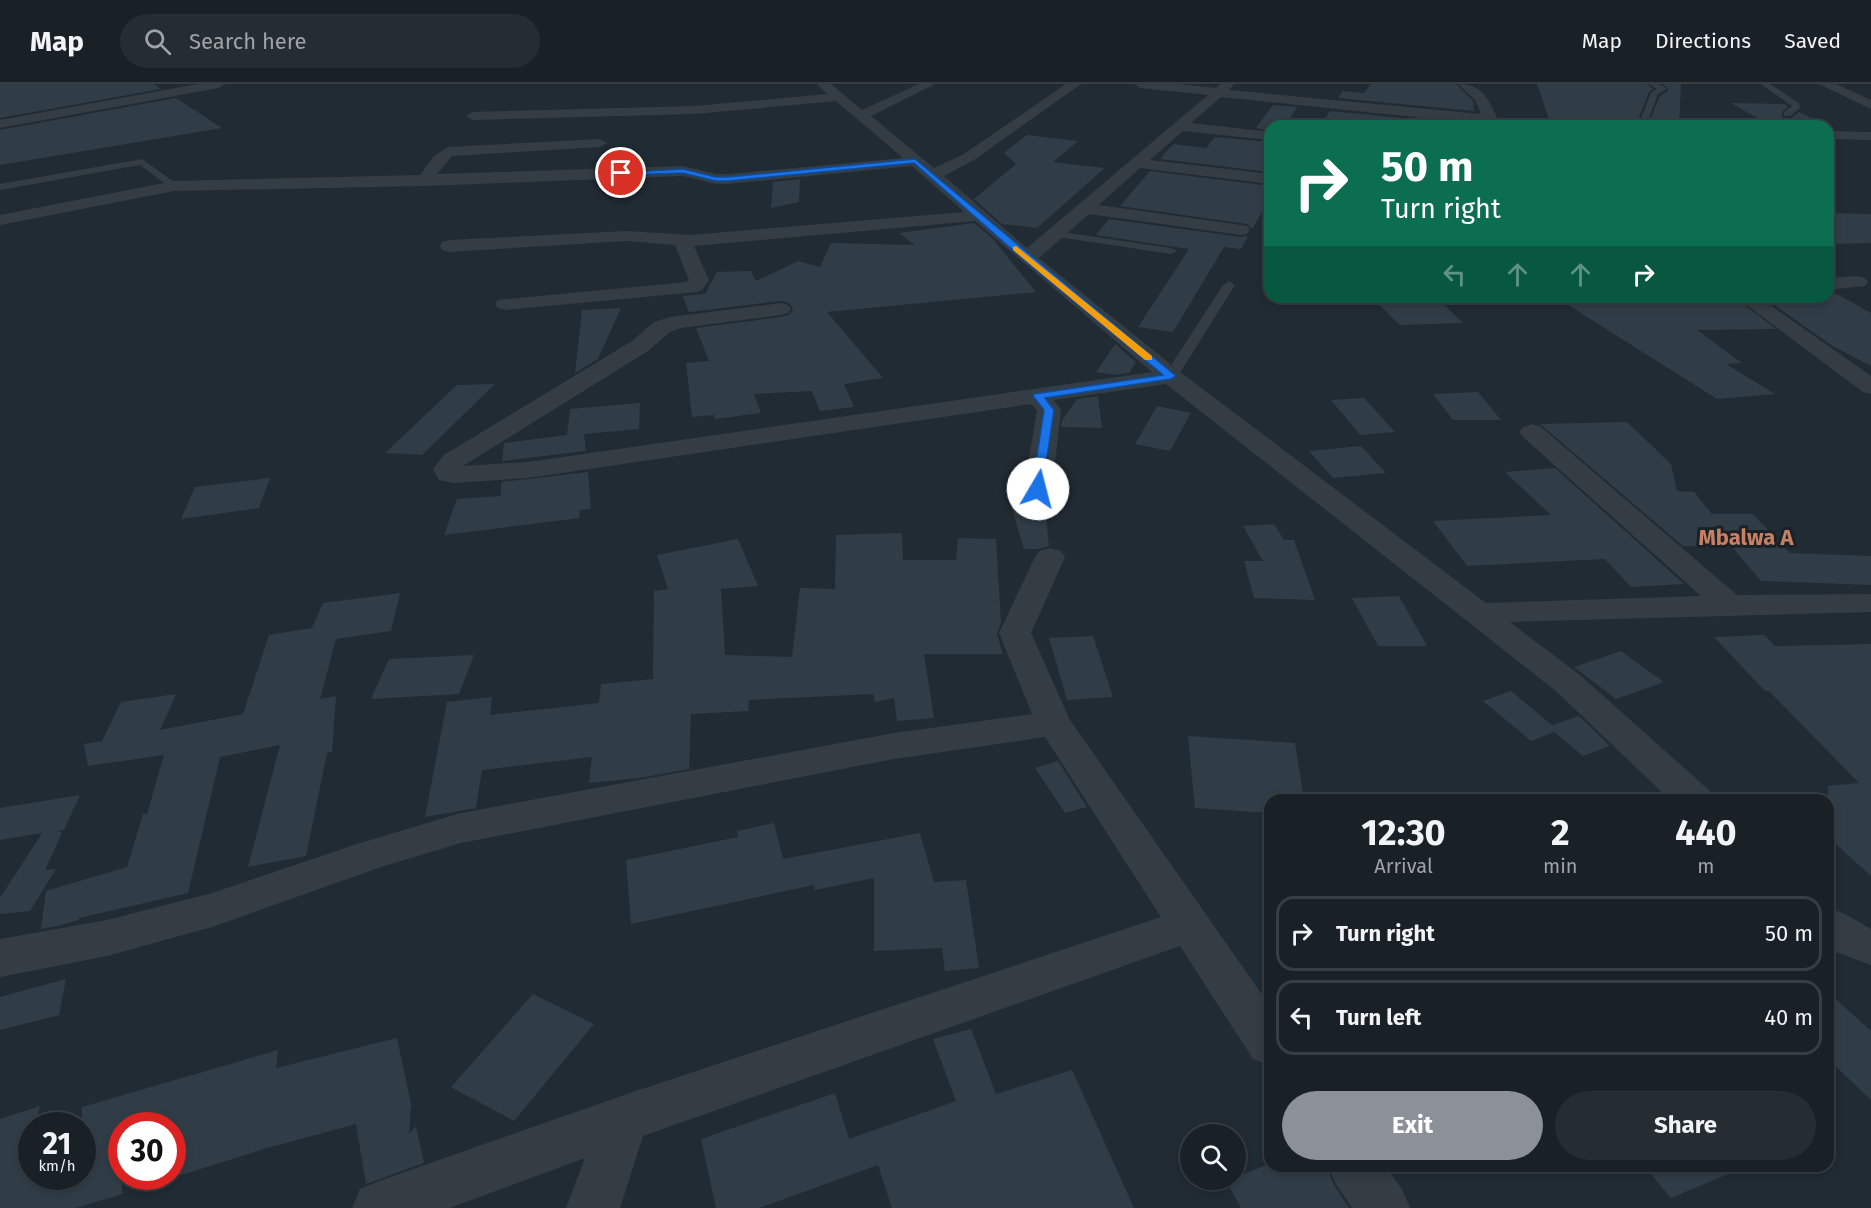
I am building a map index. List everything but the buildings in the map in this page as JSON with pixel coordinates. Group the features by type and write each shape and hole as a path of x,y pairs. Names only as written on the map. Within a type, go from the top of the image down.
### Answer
{"street":[{"path":"0,124 219,84"},
{"path":"860,116 929,84"},
{"path":"0,220 174,186 424,181 683,171 716,179 728,179 924,168 969,158 1075,84"},
{"path":"1140,84 1222,90 1475,120"},
{"path":"1464,84 1481,98 1491,120"},
{"path":"1826,84 1871,105"},
{"path":"473,116 695,110 830,90 1027,258 1171,376 1569,684 1688,794"},
{"path":"1027,258 1222,90"},
{"path":"1180,126 1264,135"},
{"path":"1834,135 1871,136"},
{"path":"424,181 439,159 448,152 600,143"},
{"path":"1138,163 1264,178"},
{"path":"1085,208 1241,230"},
{"path":"449,246 627,236 682,241 977,216"},
{"path":"505,304 690,288 699,280 682,241"},
{"path":"1834,284 1858,282"},
{"path":"1754,303 1871,387"},
{"path":"781,309 686,320 662,327 640,346 447,465 448,474 454,476 528,470 1171,376"},
{"path":"1841,366 1871,363"},
{"path":"1038,396 1049,410 1038,489"},
{"path":"1532,432 1730,605"},
{"path":"1050,557 1015,633 1054,723 1264,1035"},
{"path":"1479,613 1871,603"},
{"path":"0,958 106,938 212,910 374,854 461,828 894,746 1054,723"},
{"path":"379,1208 624,1119 1189,925"},
{"path":"1834,930 1845,938 1871,947"},
{"path":"593,1208 624,1119"},
{"path":"1358,1172 1383,1208"}],"lane":[{"path":"1643,120 1655,93 1663,89 1653,84"},
{"path":"1765,84 1796,105 1797,108 1787,114"},
{"path":"0,187 142,162 174,186"},
{"path":"1055,234 1172,251"},
{"path":"1171,376 1229,285"}],"slow traffic":[{"path":"1016,248 1149,358"}],"district":[{"name":"Mbalwa A","path":"1746,537"}],"route":[{"path":"621,173 683,171 716,179 728,179 915,161 1027,258 1171,376 1038,396 1049,410 1038,489"}]}
